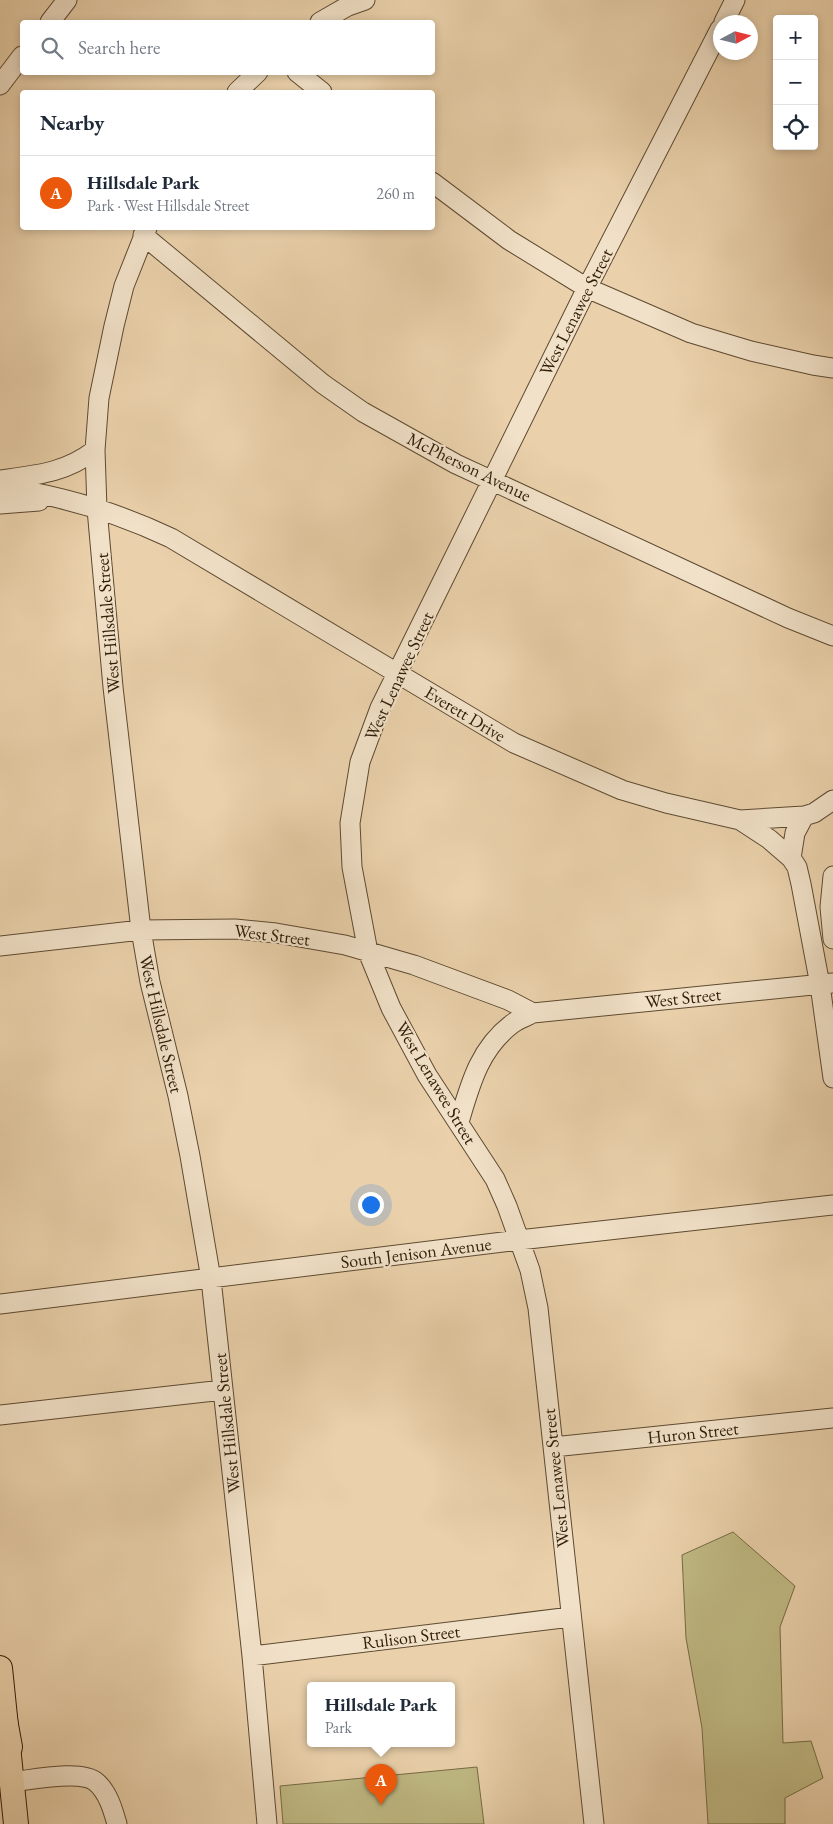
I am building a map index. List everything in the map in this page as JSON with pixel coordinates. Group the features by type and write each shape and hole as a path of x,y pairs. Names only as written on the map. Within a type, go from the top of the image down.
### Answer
{"highway":[{"path":"0,1704 8,1747"}],"main road":[{"path":"0,1668 16,1824"}],"street":[{"path":"52,20 67,0"},
{"path":"324,20 348,6 365,0"},
{"path":"728,15 735,0"},
{"name":"West Lenawee Street","path":"594,1824 538,1308 530,1270 495,1179 427,1075 391,1008 368,952 352,868 350,823 360,762 380,708 492,479 713,42"},
{"path":"0,85 20,59"},
{"path":"239,90 255,75"},
{"path":"301,75 320,90"},
{"path":"435,184 509,240 588,288 691,333 751,351 833,368"},
{"name":"West Hillsdale Street","path":"145,231 124,286 100,398 95,450 97,510 113,686 141,930 150,982 178,1096 211,1278 252,1656 267,1824"},
{"name":"McPherson Avenue","path":"145,231 323,384 363,412 456,464 492,479 788,618 833,636"},
{"path":"0,480 58,471 72,466 95,450"},
{"name":"Everett Drive","path":"0,487 40,494 97,510 140,523 171,538 514,743 622,790 666,803 740,820 809,814"},
{"name":"Everett Drive","path":"0,504 28,501 66,501"},
{"path":"791,858 795,834 809,814 833,800"},
{"path":"809,814 833,819"},
{"path":"740,820 769,839 791,858 797,867 826,984 833,1078"},
{"path":"833,876 830,907 833,939"},
{"name":"West Street","path":"0,946 141,930 234,929 276,933 345,946 414,966 508,1000 533,1013"},
{"name":"West Street","path":"459,1122 473,1075 484,1054 497,1037 513,1022 533,1013 826,984"},
{"name":"South Jenison Avenue","path":"0,1304 519,1240 833,1204"},
{"path":"0,1414 223,1390"},
{"name":"Huron Street","path":"553,1447 833,1418"},
{"name":"Rulison Street","path":"252,1656 571,1617"},
{"path":"11,1782 58,1777 88,1778 101,1788 114,1812 117,1824"}],"shaded area":[{"path":"733,1532 795,1586 780,1627 783,1743 811,1741 823,1778 785,1798 785,1824 708,1824 702,1728 686,1638 682,1555"},
{"path":"477,1767 484,1824 283,1824 280,1786"}],"place":[{"name":"Hillsdale Park","path":"381,1805"}]}
